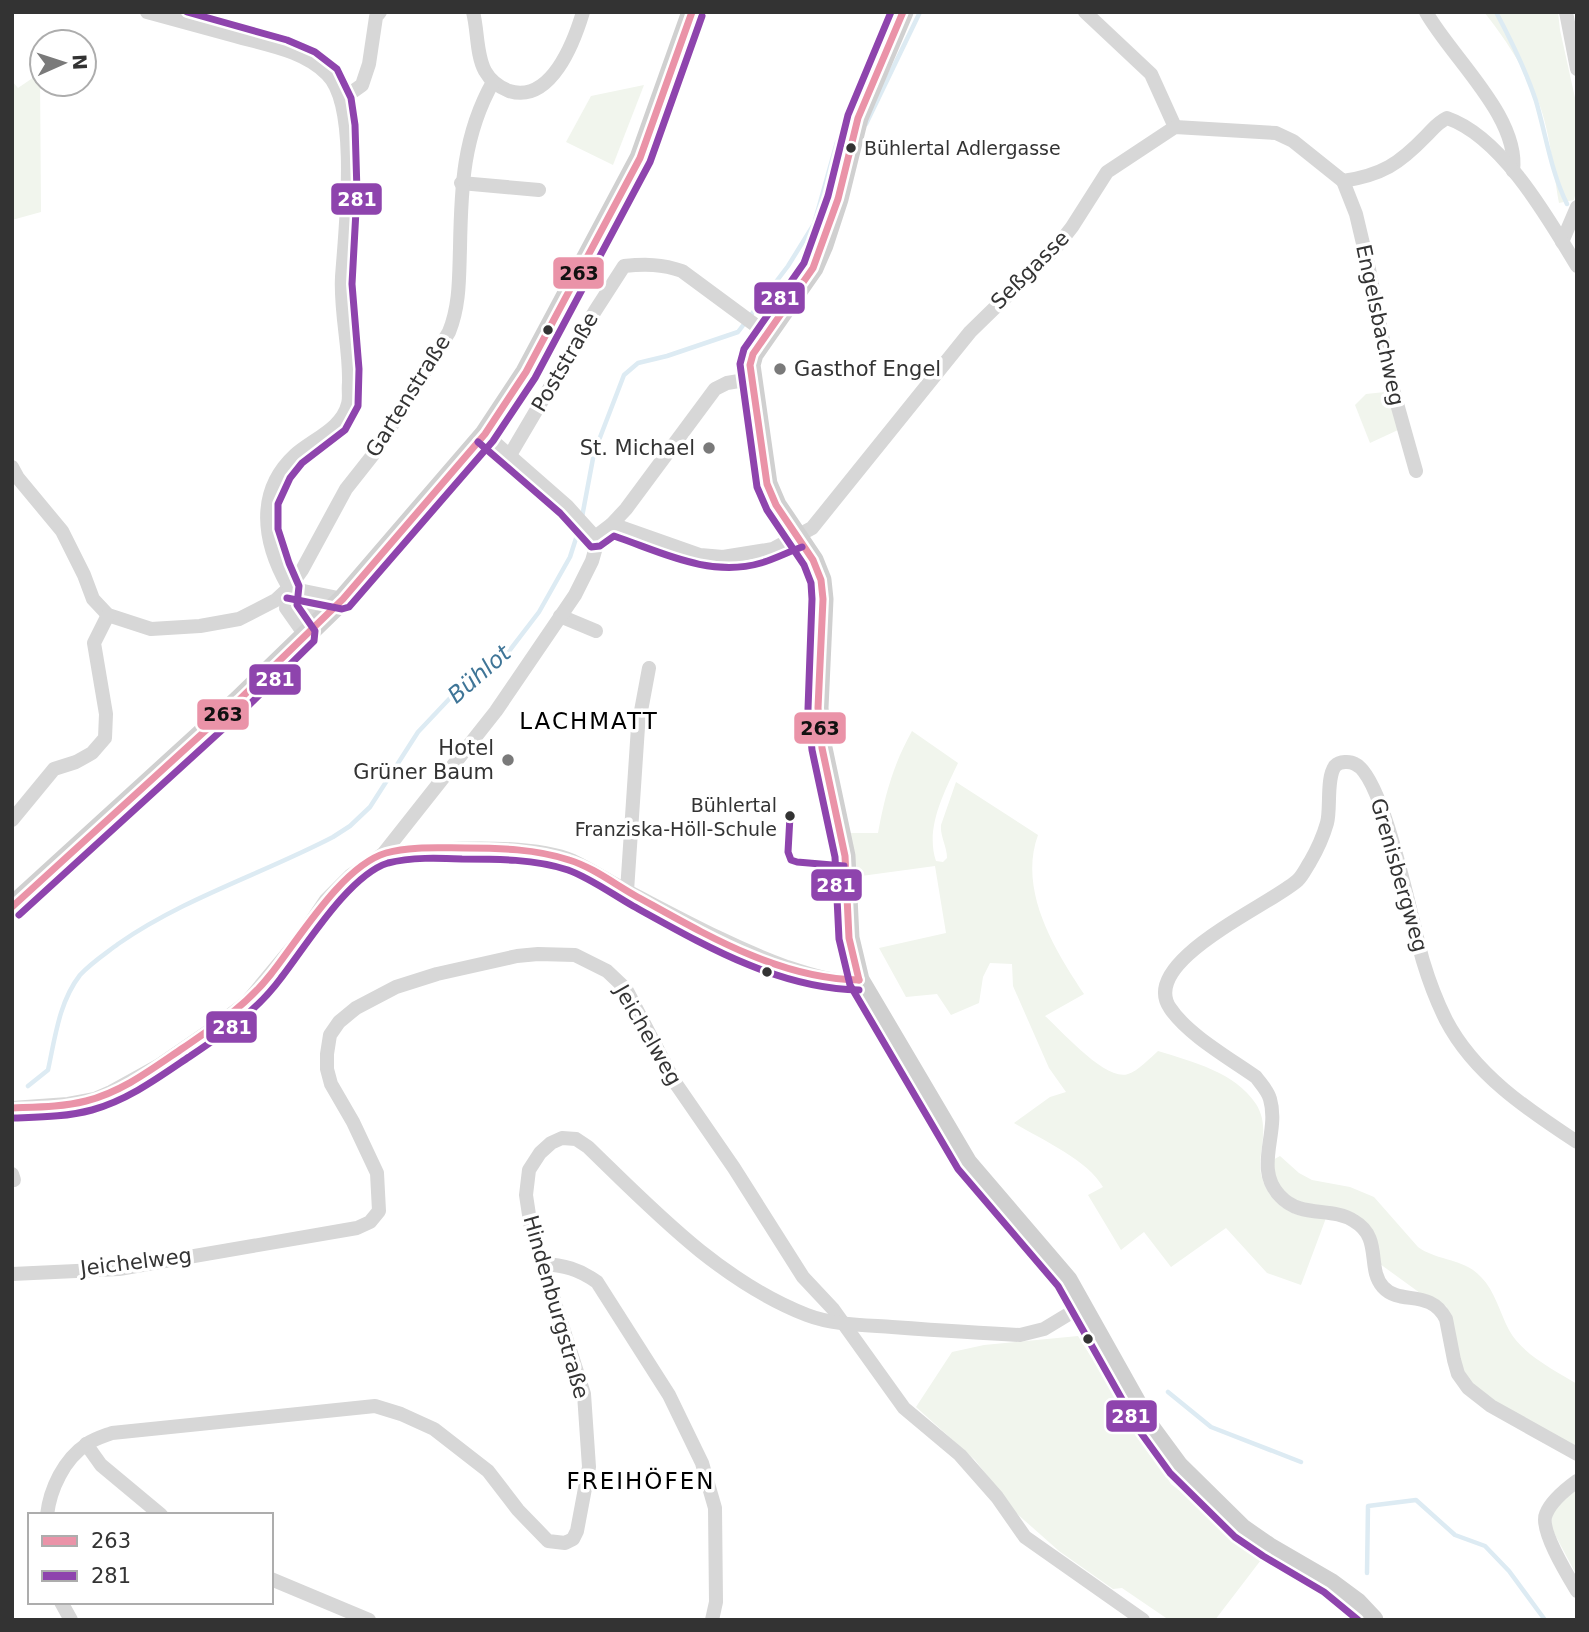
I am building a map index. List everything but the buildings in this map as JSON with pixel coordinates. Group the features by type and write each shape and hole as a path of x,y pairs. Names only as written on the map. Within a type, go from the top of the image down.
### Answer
{"street":[{"path":"148,12 284,50 310,61 329,76 341,100 345,125 347,192 341,284 349,370 348,405 338,422 295,455 281,472 267,502 268,531 279,567 289,588 286,607 312,629"},
{"path":"341,100 362,85 369,64 376,17 380,12"},
{"path":"474,12 485,71 493,82 516,92 547,83 576,35 583,12"},
{"path":"12,907 239,700 343,600 485,434 526,372 640,158 692,12"},
{"path":"903,12 858,118 838,199 823,245 813,268 762,329 750,365 767,484 776,505 813,560 821,580 818,708 822,748 842,837 848,882 849,937 859,980 967,1163 1066,1280 1150,1429 1178,1466 1242,1529 1331,1583 1357,1602 1373,1620"},
{"path":"1085,12 1151,74 1175,127 1276,133 1293,141 1343,181 1368,177 1387,170 1438,122 1447,118 1475,131 1513,171 1577,266"},
{"path":"1426,12 1434,27 1490,99 1515,156 1513,171"},
{"path":"1566,12 1577,69"},
{"name":"Gartenstraße","path":"289,588 302,570 346,489 376,451 456,317 459,297 461,183 481,103 493,82"},
{"name":"Seßgasse","path":"612,524 700,555 723,557 757,552 798,537 812,528 970,332 1055,250 1107,172 1175,127"},
{"name":"Engelsbachweg","path":"1343,181 1356,215 1392,386 1416,471"},
{"path":"461,183 539,190"},
{"path":"1562,242 1577,206"},
{"name":"Poststraße","path":"510,455 595,311 625,266 650,264 682,271 762,329"},
{"path":"592,532 612,524 715,389 727,383 751,379"},
{"path":"12,1108 68,1104 95,1098 158,1066 247,1002 327,900 351,875 383,854 496,711 575,595 596,547 592,532 567,506 485,434"},
{"path":"14,475 62,531 93,598 108,615 151,629 200,626 239,619 276,600 289,588"},
{"path":"289,588 343,600"},
{"path":"12,820 54,769 92,753 105,738 106,713 94,643 108,615"},
{"path":"560,616 596,632"},
{"path":"627,891 638,727 649,667"},
{"name":"Grenisbergweg","path":"1577,1142 1508,1094 1474,1060 1447,1023 1424,963 1407,892 1375,790 1360,766 1352,762 1341,762 1335,766 1332,775 1323,835 1300,878 1181,959 1169,974 1164,990 1167,1005 1180,1020 1256,1077 1264,1086 1270,1099 1272,1116 1266,1171 1270,1183 1280,1196 1291,1206 1301,1210 1354,1221 1373,1242 1377,1274 1384,1288 1393,1294 1422,1298 1442,1311 1458,1374 1468,1388 1491,1406 1577,1454"},
{"path":"383,854 427,849 549,854 572,861 720,939 766,959 843,982 859,980"},
{"name":"Jeichelweg","path":"12,1274 119,1269 357,1228 370,1222 379,1211 377,1173 331,1084 327,1069 330,1035 339,1022 376,996 437,974 538,954 575,955 607,971 626,989 662,1060 694,1114 734,1168 803,1277 833,1309 904,1408 960,1455 997,1497 1026,1537 1143,1620"},
{"name":"Hindenburgstraße","path":"47,1513 56,1482 66,1465 86,1444 112,1433 375,1406 435,1429 488,1471 518,1510 548,1541 565,1543 573,1539 577,1531 589,1467 584,1394 531,1228 526,1195 529,1170 540,1153 562,1138 576,1139 588,1147 664,1222 712,1260 758,1291 808,1316 842,1323 1020,1335 1044,1329 1082,1306"},
{"path":"542,1264 561,1265 582,1271 597,1282 669,1395 702,1463 715,1508 716,1602 712,1620"},
{"path":"86,1444 101,1465 159,1513"},
{"path":"1577,1481 1561,1493 1545,1514 1545,1529 1577,1591"},
{"path":"273,1580 369,1620"},
{"path":"62,1604 71,1620"}],"shaded area":[{"path":"1484,12 1558,12 1577,107 1577,187 1574,200 1559,203 1541,108 1513,52"},
{"path":"12,81 18,88 28,81 28,98 40,98 41,212 12,220"},
{"path":"644,85 613,165 566,142 591,96"},
{"path":"1385,392 1390,395 1398,430 1370,443 1355,405 1366,394"},
{"path":"912,731 958,763 934,823 933,849 936,861 943,862 947,858 941,825 956,782 1038,835 1033,856 1036,898 1042,918 1061,958 1084,994 1045,1016 1084,1053 1108,1070 1128,1074 1158,1051 1199,1064 1225,1076 1247,1093 1256,1104 1263,1125 1260,1171 1266,1187 1276,1202 1291,1212 1326,1218 1301,1285 1267,1273 1226,1228 1171,1267 1144,1232 1121,1250 1088,1195 1103,1187 1096,1177 1063,1151 1014,1123 1050,1097 1066,1092 1049,1068 1013,986 1012,964 990,963 983,977 979,1003 951,1015 937,994 906,997 879,948 946,933 935,866 854,877 847,833 878,833 890,781"},
{"path":"1280,1156 1299,1173 1312,1180 1350,1187 1374,1197 1418,1247 1425,1252 1467,1266 1481,1277 1497,1302 1509,1330 1522,1347 1539,1361 1577,1384 1577,1449 1481,1395 1462,1369 1451,1316 1446,1306 1420,1293 1380,1264 1374,1236 1295,1202 1277,1185 1271,1161"},
{"path":"1078,1336 1171,1484 1264,1556 1215,1620 1169,1620 1122,1588 1113,1589 1059,1551 1015,1512 975,1460 916,1407 952,1352 984,1345"},
{"path":"1577,1488 1577,1576 1552,1529 1551,1513"}],"waterway":[{"name":"Bühlot","path":"866,124 920,12"},
{"path":"1496,12 1532,90 1553,166 1567,204"},
{"name":"Bühlot","path":"582,517 594,453 624,375 638,363 738,332 788,266 814,224 837,142"},
{"name":"Bühlot","path":"28,1086 48,1070 67,997 80,975 93,963 118,944 169,913 333,837 350,826 370,807 418,732 468,679 503,659 539,612 570,557 580,526"},
{"path":"1168,1392 1211,1427 1301,1462"},
{"path":"1367,1573 1368,1506 1416,1500 1455,1535 1485,1546 1509,1571 1545,1620"}],"transit line":[{"name":"281","path":"19,915 246,708 314,641 315,631 297,605 299,586 278,529 278,504 290,478 302,463 345,430 358,406 359,369 352,284 357,192 355,125 351,98 337,69 315,52 287,40 187,12"},
{"name":"263","path":"12,907 239,700 343,599 485,434 526,372 640,158 692,12"},
{"name":"281","path":"891,12 848,115 828,196 804,263 744,349 740,364 757,487 767,510 804,565 811,583 808,709 812,750 835,857 839,939 850,985 958,1169 1058,1286 1141,1433 1170,1473 1235,1537 1324,1592 1358,1620"},
{"name":"263","path":"859,980 849,938 845,856 822,748 818,708 823,599 821,580 813,560 776,505 767,484 750,365 753,354 813,268 838,199 858,118 903,12"},
{"name":"281","path":"287,598 342,609 349,607 493,441 535,378 650,162 702,16"},
{"name":"281","path":"478,442 560,513 591,547 600,546 614,536 668,556 723,567 761,563 802,547"},
{"name":"281","path":"790,816 788,852 791,860 844,866"},
{"name":"263","path":"12,1108 59,1106 86,1101 112,1092 148,1072 241,1006 271,974 323,905 353,872 370,860 405,849 504,849 556,856 586,867 687,924 770,963 829,978 859,980"},
{"name":"281","path":"13,1118 92,1110 130,1094 166,1073 250,1012 271,990 344,896 373,870 397,861 425,858 502,860 555,866 584,877 686,935 742,962 799,982 859,990"}],"place":[{"name":"Bühlertal Adlergasse","path":"851,148"},
{"name":"Gasthof Engel","path":"780,369"},
{"name":"St. Michael","path":"709,448"},
{"name":"Hotel Grüner Baum","path":"508,760"},
{"name":"Bühlertal Franziska-Höll-Schule","path":"790,816"}],"district":[{"name":"LACHMATT","path":"589,721"},
{"name":"FREIHÖFEN","path":"641,1481"}]}
